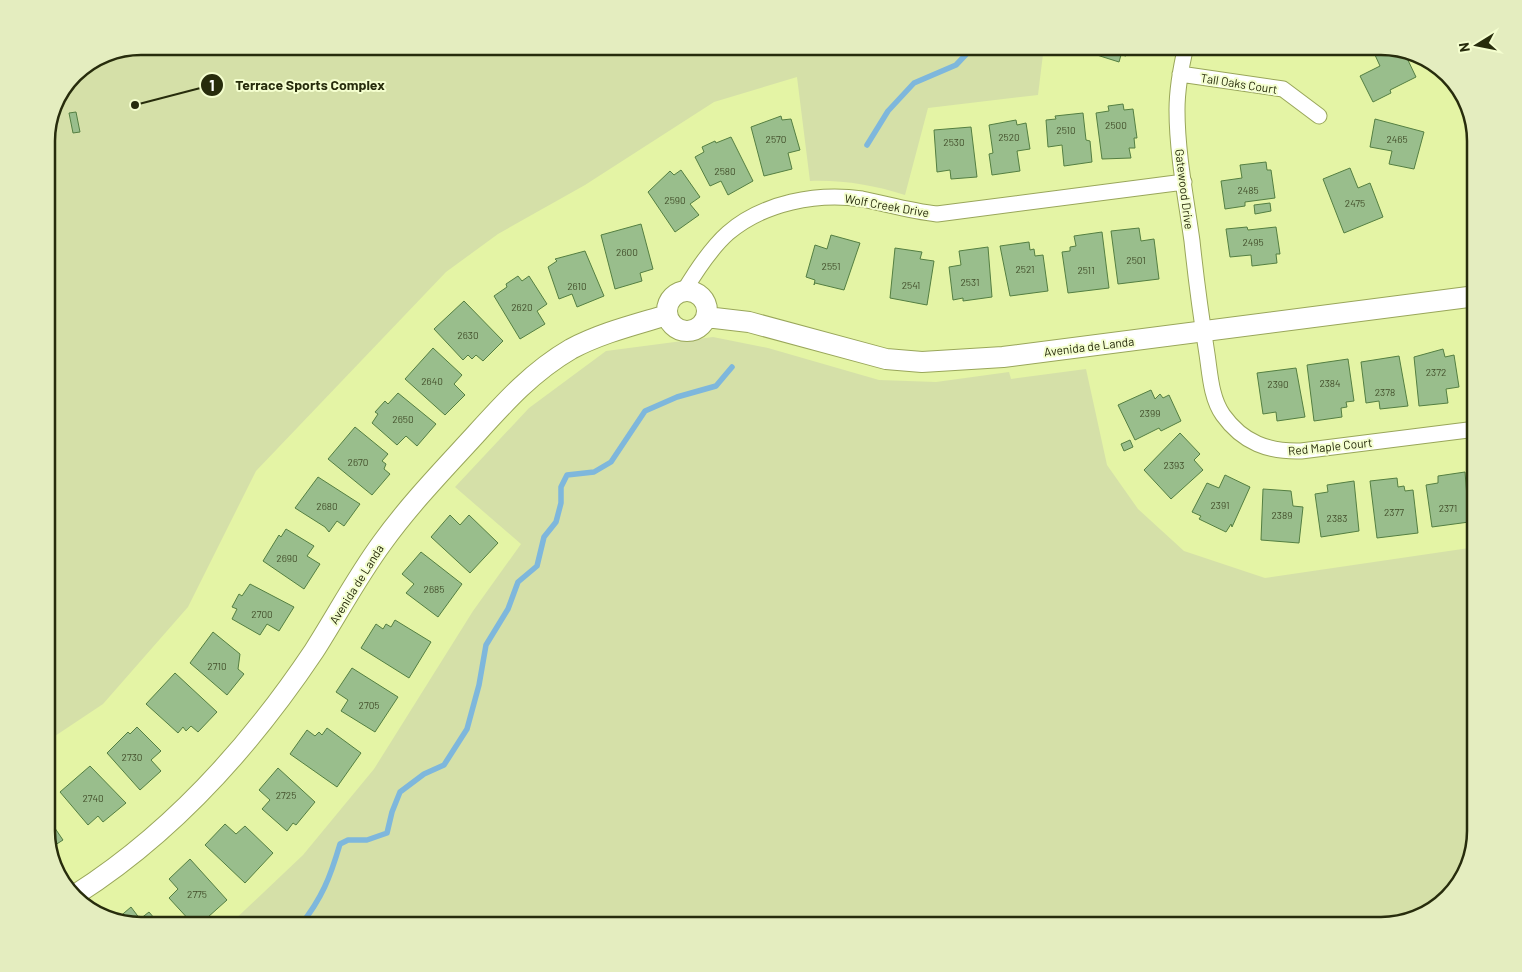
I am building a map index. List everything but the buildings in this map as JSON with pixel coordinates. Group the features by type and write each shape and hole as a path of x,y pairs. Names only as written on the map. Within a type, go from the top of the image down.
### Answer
{"street":[{"name":"Gatewood Drive","path":"1184,55 1180,74 1177,110 1203,331"},
{"name":"Tall Oaks Court","path":"1180,74 1283,89 1320,116"},
{"name":"Wolf Creek Drive","path":"684,291 709,254 728,233 750,218 775,207 802,200 833,197 862,199 908,211 937,214 1184,182"},
{"path":"684,291 690,291 702,298 705,303 706,316 698,328 685,331 673,326 667,315 666,308 672,296 684,291"},
{"name":"Avenida de Landa","path":"706,316 749,322 886,360 922,362 1002,357 1467,297"},
{"name":"Avenida de Landa","path":"80,892 113,871 193,800 237,751 278,700 313,651 381,544 411,505 518,388 542,368 572,349 603,334 667,315"},
{"name":"Red Maple Court","path":"1203,331 1213,391 1222,415 1239,434 1266,449 1280,452 1301,451 1467,429"}],"green space":[{"path":"141,55 1043,55 1038,95 928,108 905,195 858,184 835,181 810,181 797,77 714,102 585,185 498,234 446,272 256,471 188,607 103,704 55,736 55,136 62,108 70,93 80,80 93,70 108,62 124,57"},
{"path":"713,337 768,348 879,380 936,382 1009,372 1011,379 1086,369 1107,465 1138,509 1184,551 1265,578 1467,548 1467,831 1462,859 1452,879 1442,892 1424,905 1403,914 1381,917 238,917 303,855 374,769 473,611 521,544 455,487 529,408 606,351"}],"waterway":[{"path":"867,145 888,111 914,83 956,65 965,55"},
{"path":"306,917 324,887 340,844 348,840 367,840 387,833 392,812 400,792 424,774 444,765 467,729 479,685 486,645 508,609 518,582 537,566 544,537 556,522 561,503 561,487 567,475 594,472 611,462 645,411 677,397 716,386 732,367"}],"place":[{"name":"Terrace Sports Complex","path":"135,105"}]}
